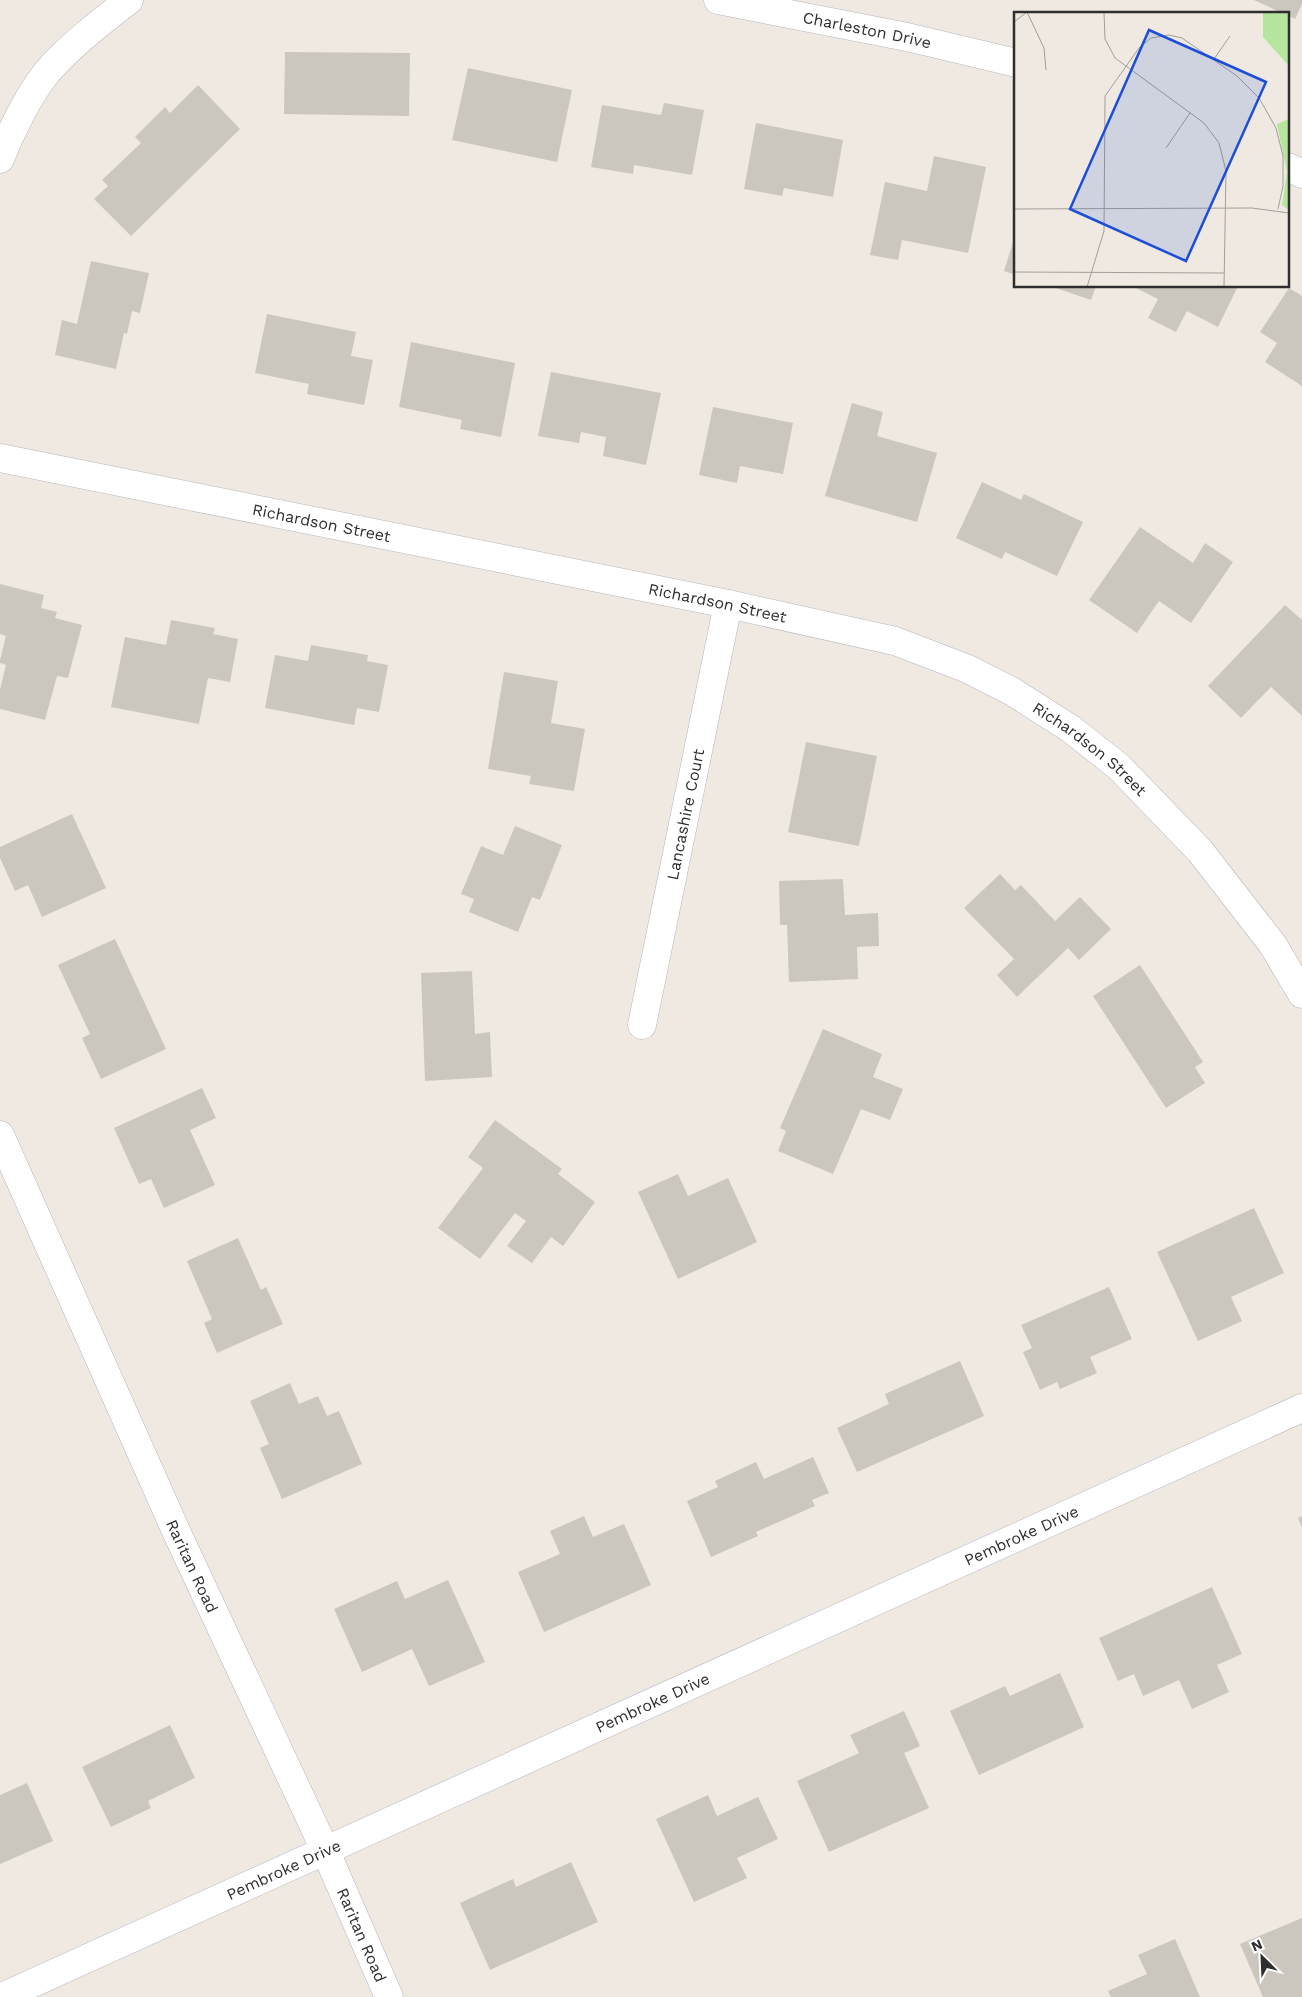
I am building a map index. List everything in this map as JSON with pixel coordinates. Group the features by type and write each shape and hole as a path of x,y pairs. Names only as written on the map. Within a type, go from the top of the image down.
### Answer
{"street":[{"path":"0,158 11,131 48,72 88,31 129,0"},
{"name":"Charleston Drive","path":"726,1 907,37 1014,63"},
{"path":"1290,168 1302,174"},
{"name":"Richardson Street","path":"0,458 728,604 895,641 968,669 998,684 1071,729 1119,768 1200,850 1273,945 1302,994"},
{"name":"Lancashire Court","path":"642,1025 728,604"},
{"name":"Raritan Road","path":"0,1135 176,1531 326,1852 389,1997"},
{"name":"Pembroke Drive","path":"2,1997 326,1852 1302,1408"}],"building":[{"path":"1254,0 1302,0 1295,19 1290,17 1290,12 1280,12"},
{"path":"285,52 410,53 409,116 284,114"},
{"path":"468,68 572,90 557,162 452,140"},
{"path":"198,85 240,129 131,236 94,199 108,186 102,180 141,143 135,137 165,107 170,113"},
{"path":"664,103 704,110 692,175 634,165 633,174 591,167 602,105 661,115"},
{"path":"756,123 843,140 833,197 784,188 782,196 744,189"},
{"path":"934,156 986,167 968,253 902,240 898,260 870,255 885,182 927,191"},
{"path":"1014,239 1014,274 1004,271"},
{"path":"91,261 149,273 140,313 132,311 127,334 124,333 116,369 55,355 62,320 77,324"},
{"path":"1056,288 1095,288 1091,300"},
{"path":"1136,288 1237,288 1218,327 1187,311 1176,332 1148,318 1158,299"},
{"path":"1289,288 1302,296 1302,386 1265,362 1277,343 1260,332"},
{"path":"267,314 356,332 351,356 373,360 364,405 307,394 309,384 255,373"},
{"path":"411,342 515,363 501,437 460,429 462,420 399,407"},
{"path":"551,372 661,393 646,465 603,456 606,437 581,432 579,443 538,436"},
{"path":"852,403 883,412 877,436 937,453 917,522 825,496"},
{"path":"713,407 793,423 783,474 740,466 737,483 699,475"},
{"path":"982,482 1021,500 1024,494 1083,522 1057,576 1005,552 1002,559 956,538"},
{"path":"1140,527 1193,563 1205,543 1233,562 1191,623 1159,601 1137,633 1089,600"},
{"path":"0,584 44,595 41,608 57,612 55,618 82,625 68,678 57,676 45,720 0,709 0,690 6,665 0,663 0,660 6,636 0,634"},
{"path":"1285,605 1302,620 1302,716 1271,687 1241,718 1208,686"},
{"path":"171,620 215,628 213,634 238,639 230,682 208,678 199,724 111,707 125,637 166,645"},
{"path":"311,645 368,655 367,661 388,665 379,712 357,708 354,725 265,708 275,655 308,661"},
{"path":"504,672 558,681 551,723 585,729 574,791 529,784 531,776 488,769"},
{"path":"806,742 877,756 859,846 788,832"},
{"path":"72,814 106,888 42,917 28,885 15,891 0,858 0,847"},
{"path":"515,826 562,845 540,900 532,897 518,932 469,912 474,899 461,894 481,846 503,855"},
{"path":"1000,874 1015,890 1021,885 1055,921 1080,897 1111,929 1079,960 1068,948 1017,997 997,975 1014,959 964,908"},
{"path":"843,879 845,915 878,913 879,946 857,947 858,979 789,982 787,925 780,925 779,881"},
{"path":"115,939 166,1049 101,1079 82,1038 90,1034 58,965"},
{"path":"1140,965 1203,1062 1195,1067 1205,1083 1166,1108 1093,996"},
{"path":"472,971 475,1034 490,1032 492,1077 425,1081 421,973"},
{"path":"823,1029 882,1054 873,1077 903,1089 890,1120 861,1109 833,1174 778,1151 786,1131 780,1128"},
{"path":"202,1088 216,1118 190,1130 215,1185 164,1208 151,1179 139,1184 114,1128"},
{"path":"495,1120 562,1169 558,1174 595,1202 563,1246 551,1237 532,1263 507,1246 526,1221 515,1213 480,1259 438,1228 483,1168 468,1157"},
{"path":"678,1174 688,1196 728,1178 757,1242 678,1279 638,1192"},
{"path":"1254,1208 1284,1273 1231,1297 1242,1321 1198,1341 1157,1252"},
{"path":"238,1238 261,1290 266,1287 283,1324 217,1353 204,1323 212,1319 187,1261"},
{"path":"1109,1287 1132,1339 1090,1357 1097,1373 1060,1389 1057,1382 1040,1390 1023,1352 1032,1348 1021,1325"},
{"path":"960,1361 984,1416 857,1472 837,1428 889,1404 885,1394"},
{"path":"290,1383 299,1404 318,1396 327,1416 339,1411 362,1464 282,1499 260,1448 269,1444 250,1401"},
{"path":"813,1457 829,1493 812,1500 815,1506 756,1532 758,1536 711,1557 687,1501 718,1487 715,1481 756,1462 764,1479"},
{"path":"584,1516 593,1537 624,1524 651,1585 544,1632 518,1572 560,1554 550,1531"},
{"path":"1302,1516 1302,1528 1298,1518"},
{"path":"448,1580 485,1662 429,1686 412,1649 362,1672 334,1609 397,1581 405,1599"},
{"path":"1212,1587 1242,1654 1217,1665 1229,1692 1192,1709 1179,1680 1143,1696 1134,1674 1118,1681 1099,1638"},
{"path":"1060,1673 1084,1727 979,1775 950,1711 1005,1686 1010,1696"},
{"path":"904,1711 920,1746 904,1753 929,1808 829,1852 797,1781 859,1753 850,1735"},
{"path":"170,1725 195,1778 148,1801 151,1808 111,1827 82,1767"},
{"path":"27,1783 53,1841 0,1864 0,1795"},
{"path":"708,1795 717,1816 758,1797 778,1839 737,1858 747,1878 694,1902 656,1819"},
{"path":"571,1862 598,1922 490,1970 460,1903 513,1879 516,1887"},
{"path":"1302,1918 1302,1997 1263,1997 1240,1944"},
{"path":"1175,1939 1200,1997 1111,1997 1108,1991 1147,1974 1138,1955"}]}
